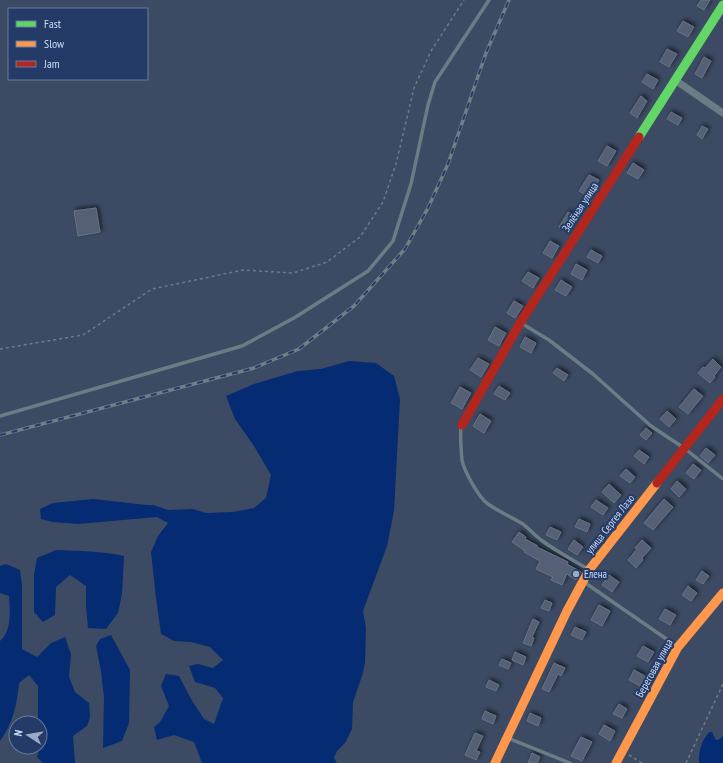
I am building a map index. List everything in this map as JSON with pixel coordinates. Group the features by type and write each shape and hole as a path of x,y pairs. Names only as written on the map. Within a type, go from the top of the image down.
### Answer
{"street":[{"name":"Зелёная улица","path":"462,425 520,323 723,5"},
{"path":"675,80 723,113"},
{"name":"улица Сергея Лазо","path":"495,763 567,610 589,570 723,399"},
{"name":"Береговая улица","path":"616,763 678,647 723,593"}],"lane":[{"path":"0,416 242,346 294,318 368,271 393,242 412,184 428,105 435,82 490,0"},
{"path":"520,323 549,340 593,374 651,426 684,448 723,479"},
{"path":"462,425 460,432 462,460 465,469 483,500 524,525 542,541 589,570"},
{"path":"584,581 678,647"},
{"path":"507,738 570,763"}],"path":[{"path":"0,349 83,335 152,288 242,270 293,273 327,262 360,237 383,202 396,164 414,88 431,51 464,0"},
{"path":"686,763 723,684"},
{"path":"622,751 642,763"}],"water":[{"path":"349,361 376,363 394,376 400,399 394,511 387,546 363,611 366,628 365,663 353,702 352,729 345,743 337,751 334,758 337,763 202,763 194,742 174,735 157,740 154,727 160,722 169,706 161,686 166,674 179,676 204,719 214,724 223,698 215,688 195,682 189,666 198,664 213,668 223,660 210,647 191,642 174,641 161,634 151,552 158,536 168,523 157,517 78,524 53,522 41,519 40,509 53,503 93,499 153,505 168,510 193,509 206,513 233,512 254,508 266,498 271,475 254,446 235,419 226,396 254,384 298,371 321,369"},
{"path":"56,550 98,552 124,556 122,594 118,613 106,629 88,628 86,586 70,575 56,587 55,615 43,622 34,612 34,574 37,558"},
{"path":"6,564 20,570 22,586 22,649 37,657 51,643 65,637 71,654 69,677 75,692 89,703 90,717 87,726 73,736 75,763 43,763 37,757 38,755 48,755 48,715 38,715 38,686 29,675 19,683 14,714 8,715 8,727 0,741 0,641 7,632 10,614 9,596 0,593 0,566"},
{"path":"111,635 130,670 129,723 122,741 103,748 104,698 96,646 100,639"},
{"path":"710,732 712,732 716,740 723,736 723,763 699,763 701,746"}],"building":[{"path":"701,0 710,0 704,10 697,6"},
{"path":"683,21 694,27 688,37 677,31"},
{"path":"667,49 677,54 669,67 660,62"},
{"path":"704,57 711,61 702,78 695,74"},
{"path":"647,74 658,80 653,89 642,82"},
{"path":"641,96 647,101 637,118 630,113"},
{"path":"671,112 682,118 678,125 667,119"},
{"path":"702,126 708,129 702,139 697,135"},
{"path":"607,146 616,151 607,166 598,161"},
{"path":"633,163 644,170 638,179 627,173"},
{"path":"589,175 599,180 589,197 579,191"},
{"path":"96,208 100,232 78,236 74,211"},
{"path":"568,212 576,216 568,232 559,227"},
{"path":"550,241 559,246 552,258 543,253"},
{"path":"591,250 602,256 598,263 587,257"},
{"path":"576,264 587,270 582,280 571,274"},
{"path":"528,272 539,278 533,288 522,281"},
{"path":"561,280 572,287 566,296 555,290"},
{"path":"514,301 523,306 515,318 507,313"},
{"path":"495,327 506,333 499,346 488,340"},
{"path":"525,337 536,343 531,353 520,347"},
{"path":"478,358 489,364 481,377 470,370"},
{"path":"713,359 721,367 710,383 698,373"},
{"path":"557,368 568,375 564,381 553,373"},
{"path":"499,386 510,393 505,400 494,394"},
{"path":"460,387 471,393 462,409 451,403"},
{"path":"694,389 703,396 688,414 679,407"},
{"path":"667,411 676,419 669,427 660,419"},
{"path":"480,414 491,421 484,433 473,426"},
{"path":"646,428 652,433 646,440 640,435"},
{"path":"706,448 715,455 708,463 700,456"},
{"path":"639,450 649,457 644,464 634,456"},
{"path":"693,464 701,470 694,479 686,473"},
{"path":"626,469 635,477 630,483 620,476"},
{"path":"677,481 686,489 679,497 671,489"},
{"path":"609,484 621,495 614,503 602,492"},
{"path":"664,499 673,507 653,530 644,523"},
{"path":"596,500 608,508 603,515 591,507"},
{"path":"579,519 590,524 587,532 575,527"},
{"path":"550,527 561,532 557,540 546,535"},
{"path":"519,532 526,537 525,539 538,546 537,547 568,562 567,564 581,572 576,580 567,574 562,585 551,580 553,577 536,569 540,561 524,552 525,551 512,542"},
{"path":"574,540 583,547 577,555 568,549"},
{"path":"642,540 651,548 636,568 628,560"},
{"path":"702,571 709,576 703,584 696,580"},
{"path":"609,575 619,582 612,592 602,585"},
{"path":"688,586 697,593 691,601 682,595"},
{"path":"545,600 552,603 549,611 541,608"},
{"path":"599,605 610,611 602,626 591,620"},
{"path":"665,609 676,615 670,625 659,619"},
{"path":"533,619 539,622 532,637 534,638 531,646 523,643"},
{"path":"575,627 586,632 582,640 571,635"},
{"path":"643,646 654,652 648,662 637,656"},
{"path":"515,652 526,657 523,665 512,660"},
{"path":"502,659 511,663 508,669 499,665"},
{"path":"554,663 565,668 561,676 558,674 549,692 542,689"},
{"path":"634,670 645,676 640,686 629,680"},
{"path":"489,680 499,685 496,691 486,687"},
{"path":"619,704 627,709 622,718 613,714"},
{"path":"485,711 496,716 493,724 482,719"},
{"path":"530,713 541,718 538,726 527,721"},
{"path":"604,725 615,731 610,741 599,734"},
{"path":"475,733 483,736 476,751 480,752 476,760 465,755"},
{"path":"581,737 592,742 582,761 571,756"},
{"path":"532,753 540,757 537,763 528,763"}],"railway":[{"path":"0,435 254,368 299,349 354,306 405,249 428,208 448,164 486,53 509,0"}],"traffic: fast":[{"path":"639,137 723,5"}],"traffic: slow":[{"path":"495,763 567,611 589,570 657,483"},
{"path":"616,763 678,647 723,593"}],"traffic: jam":[{"path":"462,425 520,323 639,137"},
{"path":"657,483 723,399"}],"place":[{"name":"Елена","path":"576,574"}]}
